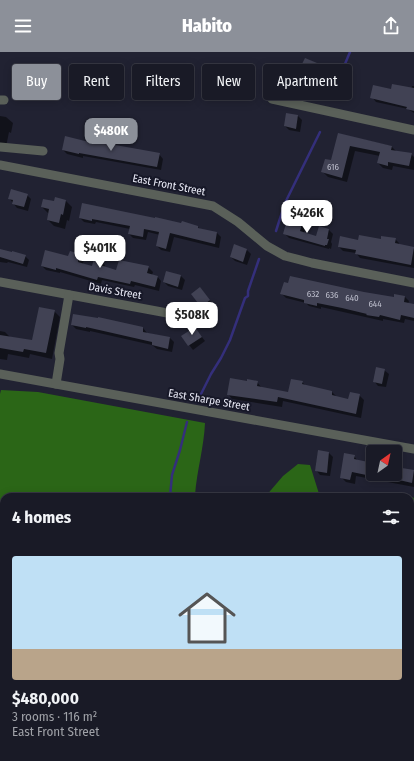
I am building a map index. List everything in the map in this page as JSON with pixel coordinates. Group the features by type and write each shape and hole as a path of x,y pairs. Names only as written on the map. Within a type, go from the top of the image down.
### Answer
{"street":[{"path":"277,100 414,130"},
{"path":"0,147 43,151"},
{"name":"East Front Street","path":"0,165 213,206 238,222 267,246 285,256 312,263 414,283"},
{"name":"Davis Street","path":"0,282 178,314"},
{"path":"56,384 60,359 59,353 69,295"},
{"name":"East Sharpe Street","path":"0,374 414,449"}],"green space":[{"path":"1,390 38,392 205,423 195,493 0,493"},
{"path":"298,464 310,465 319,493 268,493 283,476"}],"building":[{"path":"305,58 317,63 317,64 302,64"},
{"path":"392,84 414,88 414,111 406,109 407,107 370,98 373,85 391,89"},
{"path":"286,113 298,115 296,129 284,126"},
{"path":"338,133 392,146 391,150 412,153 409,166 388,162 388,166 377,163 380,152 350,146 342,178 321,172 325,159 331,160"},
{"path":"65,136 93,143 93,141 160,153 157,167 62,150"},
{"path":"11,189 28,194 24,207 12,204 13,200 8,199"},
{"path":"55,197 66,200 63,215 61,214 59,223 47,220 49,209 41,207 43,199 54,201"},
{"path":"82,203 181,223 182,221 198,226 198,228 217,232 215,244 170,233 166,249 156,246 159,232 144,229 143,237 128,234 130,226 79,218"},
{"path":"287,220 302,224 300,231 316,236 319,226 329,229 327,239 329,239 327,245 325,246 283,234"},
{"path":"359,235 381,239 381,236 396,238 395,243 414,247 411,265 355,254 356,250 338,247 340,236 358,240"},
{"path":"234,244 247,249 243,262 230,257"},
{"path":"0,249 26,255 23,264 0,257"},
{"path":"45,250 68,256 70,251 80,254 78,262 92,266 94,258 101,260 100,265 116,270 119,260 149,266 147,273 158,276 155,287 131,281 130,284 98,277 97,280 56,268 56,270 41,266"},
{"path":"166,271 181,275 178,287 163,282"},
{"path":"290,276 364,292 394,297 394,294 405,296 404,302 414,304 414,318 401,315 400,320 380,315 379,317 366,315 367,314 317,303 317,306 304,303 304,300 280,294 284,282 288,283"},
{"path":"200,287 210,300 201,307 191,294"},
{"path":"39,307 55,310 46,353 24,349 23,352 0,348 0,335 32,340"},
{"path":"73,314 98,317 143,327 143,332 170,337 168,349 152,345 152,342 71,325"},
{"path":"195,327 202,337 188,346 181,336"},
{"path":"376,367 385,369 382,384 373,382"},
{"path":"230,378 258,381 257,386 288,392 291,379 303,381 302,384 332,391 332,395 348,399 350,392 360,394 356,414 278,397 277,402 227,395"},
{"path":"318,450 329,452 327,473 315,471"},
{"path":"344,453 355,455 354,459 366,462 366,475 352,472 350,480 340,478"},
{"path":"402,468 414,470 412,483 402,481"}],"waterway":[{"path":"345,64 350,52"},
{"path":"276,231 285,203 320,132"},
{"path":"197,402 230,340 245,298 248,296 248,291 259,259"},
{"path":"170,493 172,475 187,422"}]}
